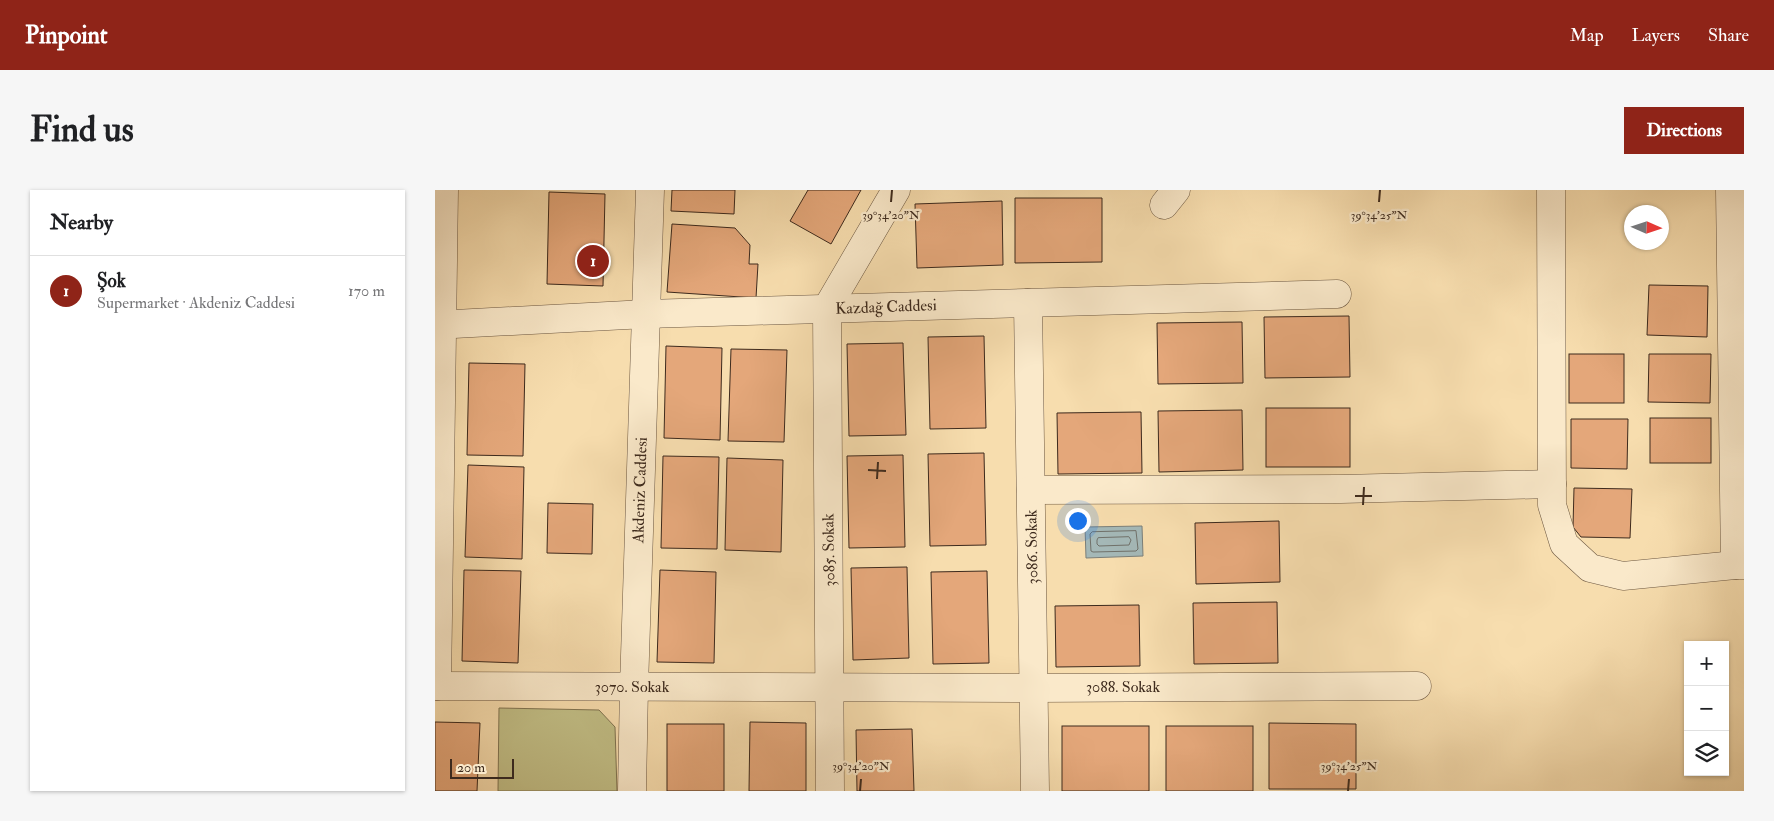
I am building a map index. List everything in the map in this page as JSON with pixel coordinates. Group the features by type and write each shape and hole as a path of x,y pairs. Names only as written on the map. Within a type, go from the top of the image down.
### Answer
{"street":[{"path":"436,686 439,325 444,190"},
{"name":"Akdeniz Caddesi","path":"633,791 634,687 650,190"},
{"path":"827,308 896,190"},
{"path":"1551,190 1552,505 1564,544 1590,568 1623,576 1740,565 1731,190 1744,191"},
{"name":"Kazdağ Caddesi","path":"439,325 646,314 1337,294"},
{"name":"3086. Sokak","path":"1029,303 1035,791"},
{"name":"3085. Sokak","path":"827,308 830,791"},
{"path":"1031,490 1341,489 1552,484"},
{"name":"3070. Sokak","path":"436,686 830,688"},
{"name":"3088. Sokak","path":"830,688 1417,686"}],"shaded area":[{"path":"499,708 599,710 615,727 617,791 498,791"}],"water":[{"path":"1142,526 1143,556 1086,558 1085,527"}],"building":[{"path":"672,190 735,190 734,214 671,211"},
{"path":"808,190 861,190 831,244 790,221"},
{"path":"549,192 605,194 603,286 547,284"},
{"path":"1015,198 1102,198 1102,262 1015,263"},
{"path":"1002,201 1003,265 917,268 915,204"},
{"path":"672,224 735,228 750,245 749,264 758,264 756,298 667,292"},
{"path":"1649,285 1708,286 1707,337 1647,335"},
{"path":"1349,316 1350,377 1265,378 1264,317"},
{"path":"1242,322 1243,383 1158,384 1157,323"},
{"path":"984,336 986,428 930,429 928,337"},
{"path":"903,343 906,435 849,436 847,344"},
{"path":"666,346 722,348 720,440 664,438"},
{"path":"731,349 787,350 784,442 728,441"},
{"path":"1569,354 1624,354 1624,403 1569,403"},
{"path":"1649,354 1711,354 1710,403 1648,402"},
{"path":"469,363 525,364 523,456 467,455"},
{"path":"1266,408 1350,408 1350,467 1266,467"},
{"path":"1242,410 1243,470 1159,472 1158,411"},
{"path":"1141,412 1142,473 1058,474 1057,413"},
{"path":"1650,418 1711,418 1711,463 1650,463"},
{"path":"1571,419 1628,419 1627,469 1571,468"},
{"path":"984,453 986,545 930,546 928,454"},
{"path":"903,455 905,547 849,548 847,456"},
{"path":"663,456 719,457 717,549 661,548"},
{"path":"727,458 783,460 781,552 725,550"},
{"path":"468,465 524,467 522,559 465,557"},
{"path":"1574,488 1632,489 1630,538 1581,537 1573,527"},
{"path":"548,503 593,504 592,554 547,553"},
{"path":"1279,521 1280,582 1196,584 1195,523"},
{"path":"907,567 909,658 853,660 851,568"},
{"path":"464,570 521,571 518,663 462,661"},
{"path":"660,570 716,572 714,663 657,662"},
{"path":"987,571 989,663 933,664 931,572"},
{"path":"1277,602 1278,663 1194,664 1193,603"},
{"path":"1139,605 1140,666 1056,667 1055,606"},
{"path":"435,722 480,723 477,791 435,791"},
{"path":"750,722 806,723 806,791 749,791"},
{"path":"1269,723 1356,724 1356,789 1269,789"},
{"path":"667,724 724,724 724,791 667,791"},
{"path":"1062,726 1149,726 1149,791 1062,791"},
{"path":"1166,726 1253,726 1253,791 1166,791"},
{"path":"912,729 914,791 857,791 856,730"}],"place":[{"name":"Şok","path":"593,261"}]}
